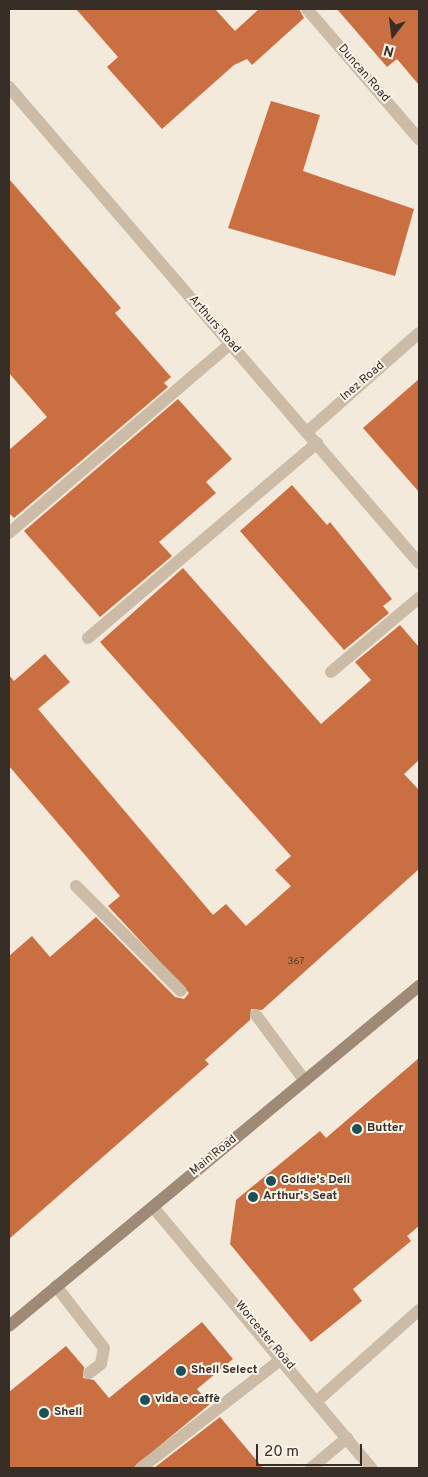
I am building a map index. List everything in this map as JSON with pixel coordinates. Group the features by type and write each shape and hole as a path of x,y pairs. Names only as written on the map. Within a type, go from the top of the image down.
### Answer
{"main road":[{"name":"Main Road","path":"9,1326 419,986"}],"street":[{"name":"Duncan Road","path":"307,9 419,139"},
{"name":"Arthurs Road","path":"10,91 419,563"},
{"name":"Inez Road","path":"307,432 419,333"},
{"path":"9,533 230,344"},
{"path":"88,638 317,444"},
{"path":"331,672 419,598"},
{"path":"76,886 181,991"},
{"path":"256,1015 305,1081"},
{"name":"Worcester Road","path":"153,1207 283,1358 371,1468"},
{"path":"56,1286 104,1348 101,1364 88,1373"},
{"path":"317,1401 419,1310"},
{"path":"140,1468 283,1358"},
{"path":"311,1468 347,1438"}],"building":[{"path":"76,9 215,9 235,31 259,9 299,9 304,18 252,65 247,59 234,65 162,129 107,67 118,57"},
{"path":"337,9 419,9 419,85 397,59 387,67"},
{"path":"271,101 320,115 303,171 414,209 395,276 228,228"},
{"path":"9,179 121,308 115,313 171,377 164,383 168,387 14,518 9,513 9,450 47,417 9,373"},
{"path":"419,379 419,492 363,428"},
{"path":"178,399 232,459 206,482 216,493 159,542 172,556 100,617 24,531"},
{"path":"292,485 327,525 330,522 392,599 383,606 389,613 344,650 240,531"},
{"path":"183,568 321,724 371,680 355,662 400,625 419,647 419,760 404,774 419,790 419,869 262,1010 251,1009 250,1020 205,1060 209,1064 9,1239 9,956 32,936 50,957 96,917 175,997 184,999 189,993 108,906 120,896 9,766 9,675 14,681 45,654 70,682 38,709 213,915 226,904 246,926 291,886 275,870 291,856 100,642"},
{"path":"419,1058 419,1226 407,1236 411,1241 353,1289 362,1301 311,1342 230,1244 236,1200 320,1131 326,1138"},
{"path":"202,1322 233,1359 197,1389 210,1404 133,1468 9,1468 9,1392 66,1346 84,1367 83,1378 94,1380 109,1398"},
{"path":"220,1417 263,1468 154,1468"}],"place":[{"name":"Butter","path":"357,1129"},
{"name":"Goldie's Deli","path":"271,1181"},
{"name":"Arthur's Seat","path":"253,1197"},
{"name":"Shell Select","path":"181,1371"},
{"name":"vida e caffè","path":"145,1400"},
{"name":"Shell","path":"44,1413"}]}
